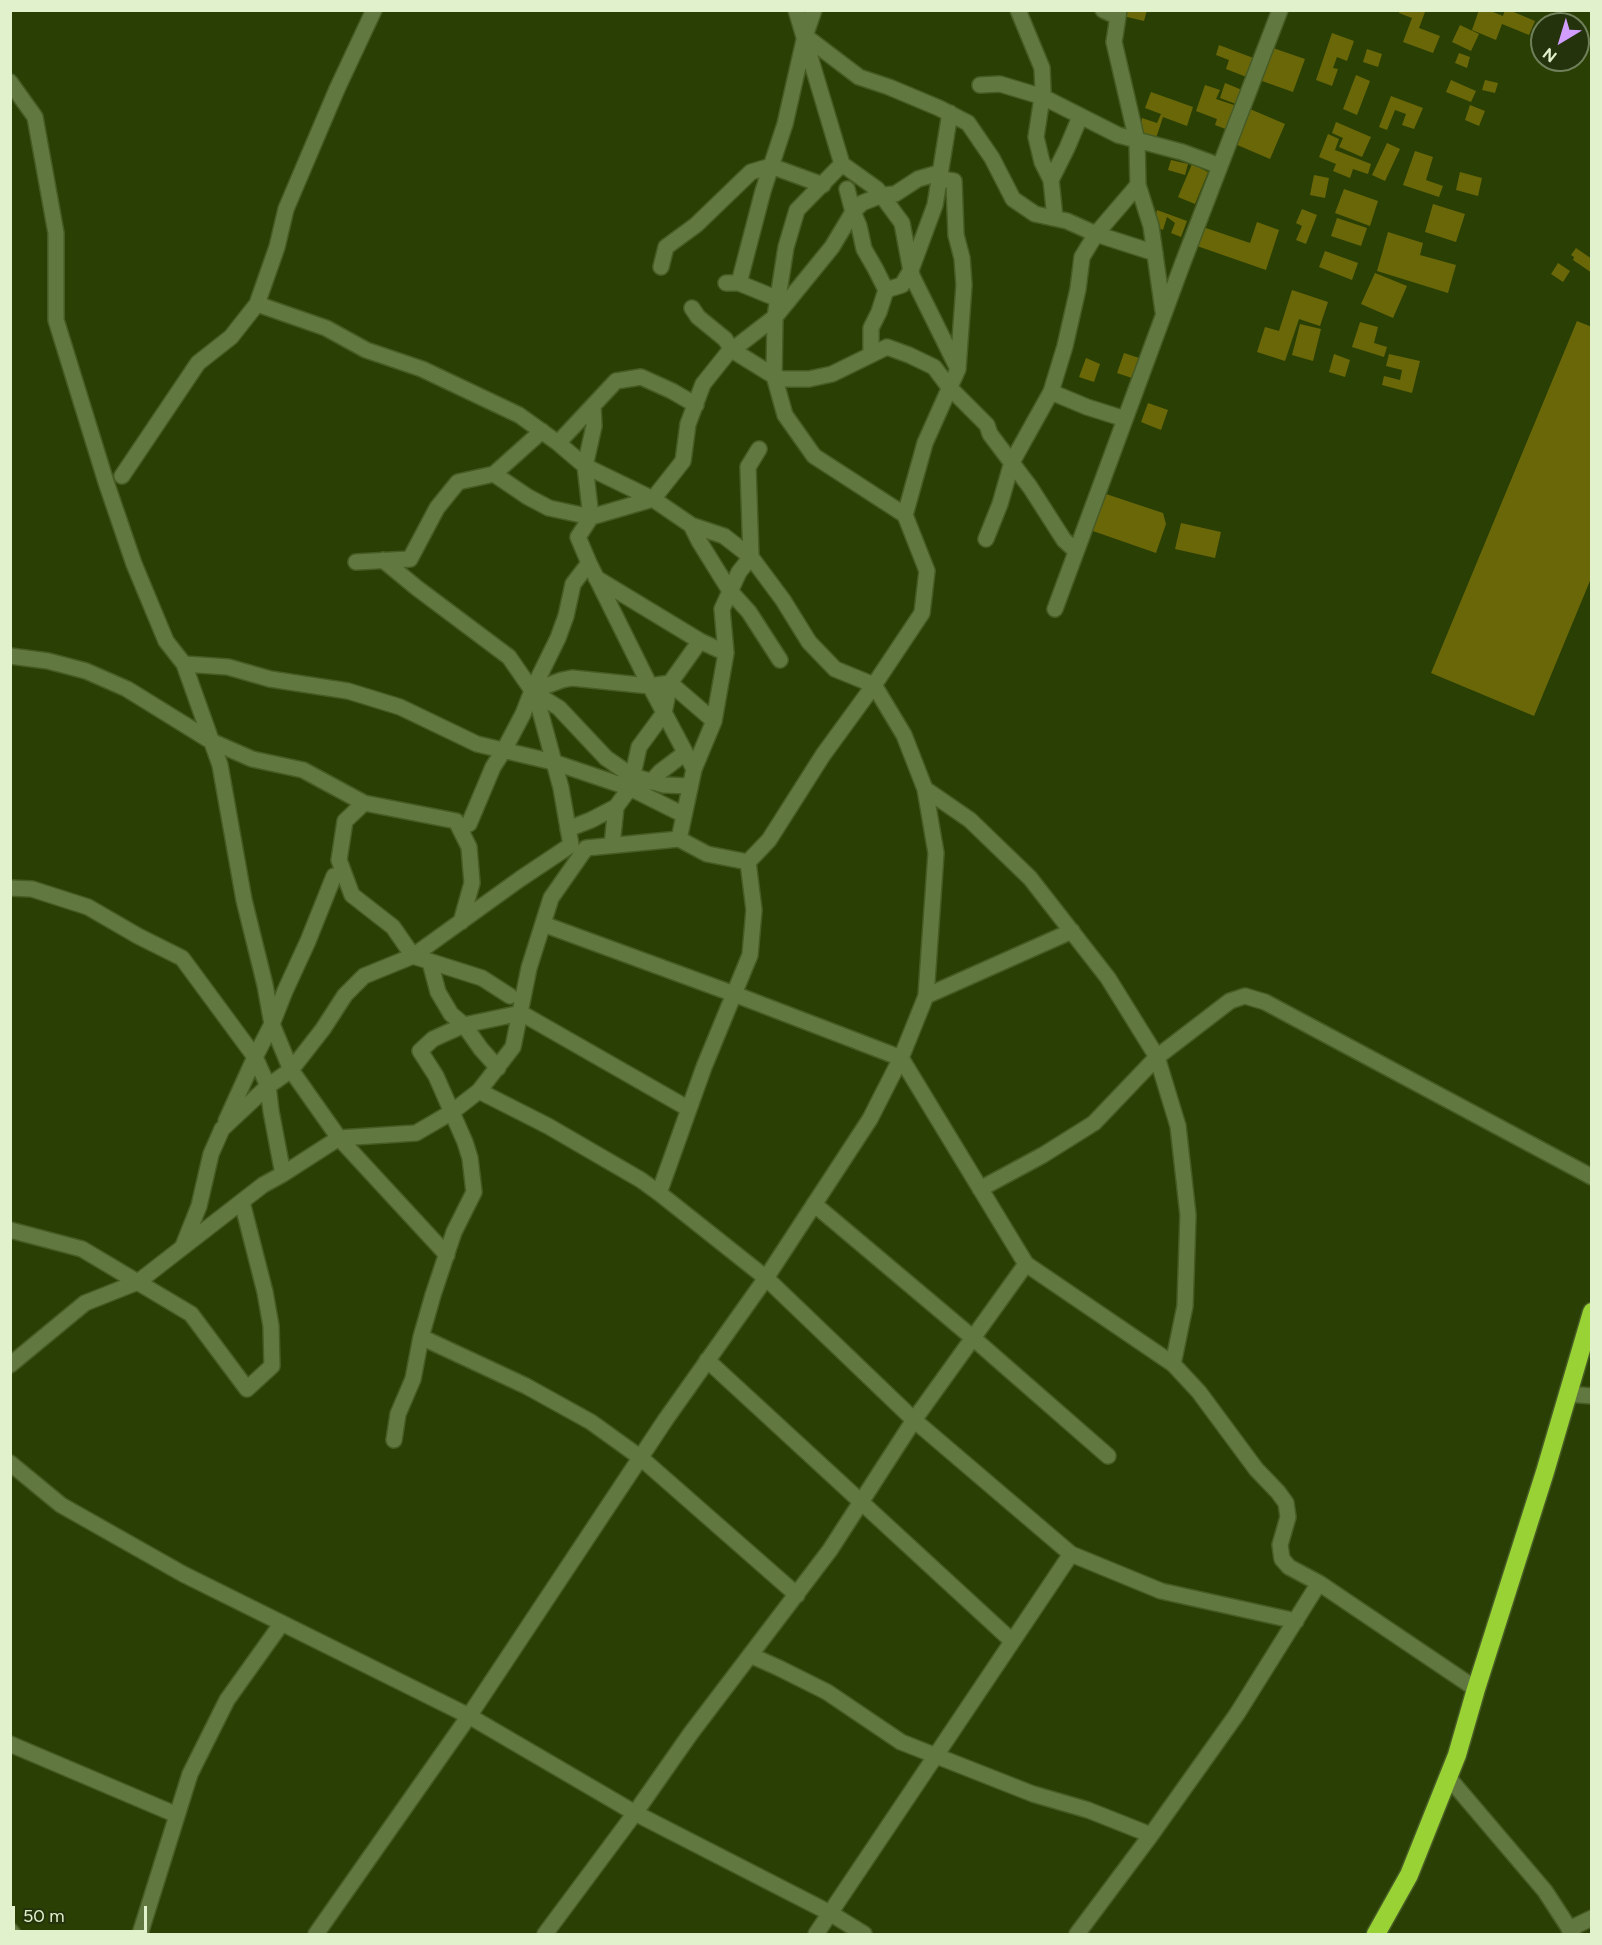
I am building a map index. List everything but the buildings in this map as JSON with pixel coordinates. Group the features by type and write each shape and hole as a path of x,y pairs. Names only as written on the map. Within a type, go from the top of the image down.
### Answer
{"highway":[{"path":"1376,1935 1409,1875 1457,1755 1592,1312"}],"street":[{"path":"122,476 198,363 231,337 257,304 277,247 286,209 374,10"},
{"path":"796,10 842,164 877,189 902,223 912,276 958,369"},
{"path":"778,299 732,283 785,124 805,36 814,10"},
{"path":"1018,10 1042,68 1043,97 1036,137 1042,162 1051,180 1055,218"},
{"path":"1103,10 1119,14 1114,42 1137,141 1138,185 1151,226 1164,314"},
{"path":"1054,609 1280,10"},
{"path":"805,36 860,77 889,87 969,123 992,158 1013,199 1035,214 1067,221 1096,234 1155,253"},
{"path":"10,81 35,117 56,233 56,320 134,564 166,641 184,664 220,765 244,900 272,1024 291,1070 339,1138 447,1255"},
{"path":"980,85 1000,84 1043,97 1118,135 1182,152 1220,166"},
{"path":"886,290 902,285 911,270 936,205 950,113"},
{"path":"1051,180 1080,117"},
{"path":"748,862 769,840 823,755 874,685 922,613 927,571 905,515 814,456 785,415 774,376 775,317 786,247 797,210 842,164"},
{"path":"661,267 666,247 696,225 751,172 771,166 823,185"},
{"path":"494,474 549,508 591,517 653,499 683,461 688,424 704,384 727,354 775,317 832,247 853,212 862,203 882,195 895,194 918,179 935,174 940,179 954,181 956,235 962,258 964,285 958,369 925,443 905,515"},
{"path":"986,539 1000,504 1012,462 1051,392 1073,312 1082,257 1096,234 1138,185"},
{"path":"847,189 864,249 886,290 871,328 871,354"},
{"path":"257,304 326,328 366,350 422,369 519,415 558,442 585,466 653,499 691,525 724,536 751,557 783,600 809,642 835,669 874,685 904,735 925,789 936,853 926,996 900,1058 870,1119 766,1278 640,1458 469,1716 316,1935"},
{"path":"692,308 698,317 725,339 732,350 774,376 783,379 809,379 832,374 887,347 934,367 949,387 987,425 990,434 1012,462 1064,540 1076,551"},
{"path":"558,442 616,381 641,377 696,405"},
{"path":"1051,392 1125,419"},
{"path":"593,406 594,426 585,466 591,517 578,537 596,578 694,769"},
{"path":"356,561 410,559 437,508 458,482 494,474 542,431"},
{"path":"679,838 694,769 714,721 726,653 722,609 739,572 751,557 748,467 759,449"},
{"path":"691,525 730,591 749,612 780,660"},
{"path":"222,1129 268,1086 291,1070 323,1029 345,995 364,976 413,956 571,845 561,788 536,696 508,657 383,560"},
{"path":"469,824 493,767 504,750 558,638 573,584 589,563"},
{"path":"596,578 700,641 726,653"},
{"path":"612,845 616,807 631,782 639,747 664,713 670,683 700,641"},
{"path":"10,656 48,661 86,671 127,689 211,741 252,759 303,770 364,803 456,822 469,847 472,883 461,922"},
{"path":"184,664 228,667 270,679 348,691 400,707 477,744 631,782 690,786"},
{"path":"532,691 572,678 650,686 670,683 714,721"},
{"path":"532,691 559,708 631,782 684,816"},
{"path":"651,782 685,753"},
{"path":"925,789 970,820 1030,878 1108,978 1157,1057 1178,1126 1188,1215 1185,1306 1173,1364"},
{"path":"364,803 345,821 339,860 352,894 393,927 413,956 482,978 510,996"},
{"path":"568,829 616,807"},
{"path":"10,1365 84,1303 138,1282 263,1185 339,1138 416,1133 452,1113 479,1091 513,1047 529,968 551,898 586,848 679,838 706,854 748,862"},
{"path":"659,1194 704,1067 750,955 754,910 748,862"},
{"path":"183,1247 199,1206 211,1154 272,1024 334,876"},
{"path":"10,888 32,889 88,907 182,958 255,1057 268,1086 283,1174"},
{"path":"543,924 900,1058 1026,1264 1173,1364 1199,1392 1256,1468 1278,1492 1286,1503 1288,1517 1280,1545 1282,1558 1289,1567 1319,1583 1476,1689"},
{"path":"926,996 1072,931"},
{"path":"430,962 438,992 451,1014 464,1025 498,1068"},
{"path":"980,1189 1043,1155 1094,1123 1157,1057 1230,1001 1245,996 1264,1002 1592,1177"},
{"path":"394,1440 398,1414 413,1379 422,1337 454,1232 474,1192 470,1158 436,1076 420,1051 433,1039 464,1025 521,1013 689,1109"},
{"path":"479,1091 548,1126 641,1180 659,1194 766,1278 914,1420 1071,1554 1161,1591 1296,1621"},
{"path":"10,1230 82,1249 191,1314 247,1389 272,1366 271,1326 263,1282 242,1202"},
{"path":"814,1204 1108,1456"},
{"path":"545,1935 635,1813 690,1733 830,1550 914,1420 1026,1264"},
{"path":"422,1337 526,1386 591,1422 640,1458 796,1595"},
{"path":"707,1360 1012,1641"},
{"path":"1568,1394 1592,1396"},
{"path":"10,1463 61,1505 183,1574 469,1716 635,1813 830,1913 864,1935"},
{"path":"816,1935 1071,1554"},
{"path":"1077,1935 1237,1714 1319,1583"},
{"path":"140,1935 190,1774 226,1700 282,1623"},
{"path":"750,1655 827,1692 901,1743 1033,1794 1088,1809 1151,1835"},
{"path":"10,1744 177,1815"},
{"path":"1448,1777 1545,1891 1571,1932 1592,1918"},
{"path":"10,1930 13,1935"}]}
